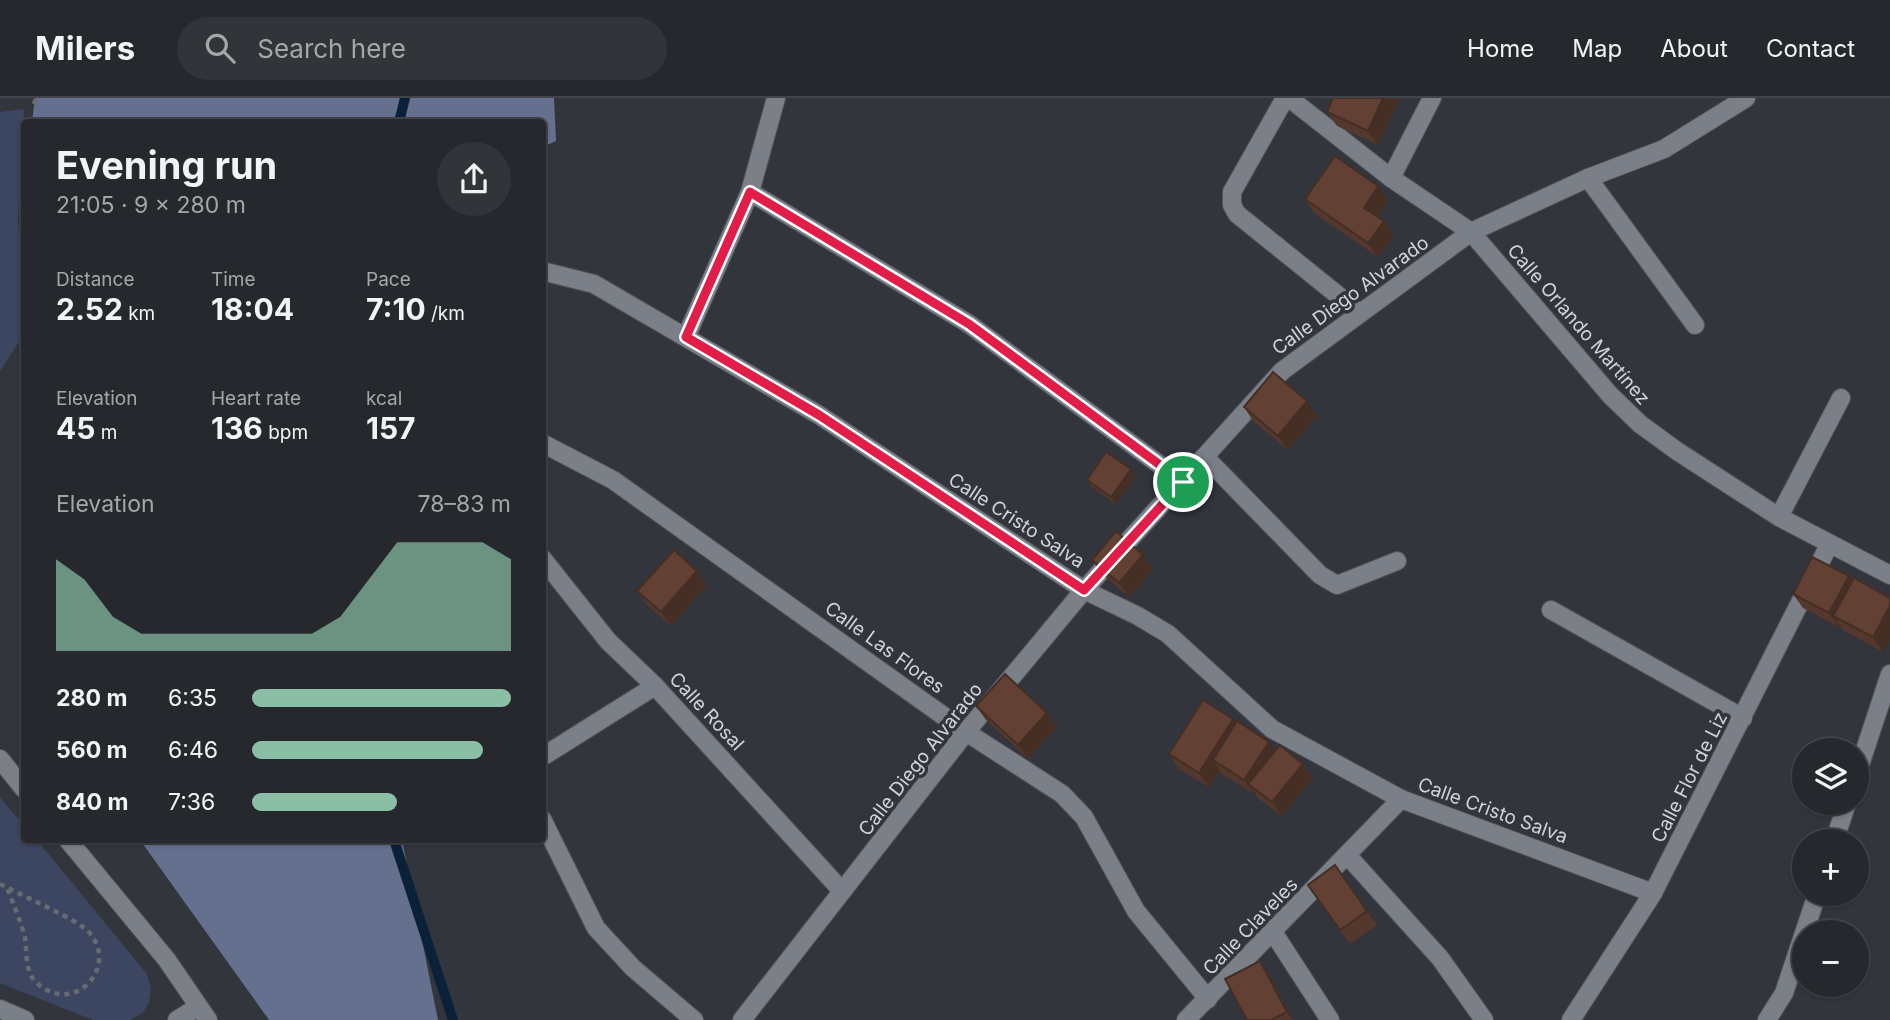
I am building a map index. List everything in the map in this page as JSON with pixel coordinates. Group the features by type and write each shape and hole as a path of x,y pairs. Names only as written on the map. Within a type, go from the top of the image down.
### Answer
{"street":[{"path":"686,337 750,192 776,98"},
{"path":"1287,98 1232,192 1232,205 1237,214 1360,313"},
{"name":"Calle Orlando Martínez","path":"1287,98 1391,178 1471,232 1610,395 1640,424 1779,517 1890,575"},
{"path":"1391,178 1432,98"},
{"name":"Calle Diego Alvarado","path":"742,1020 967,732 1084,590 1282,371 1471,232 1588,178 1664,149 1746,98"},
{"path":"1588,178 1695,325"},
{"path":"750,192 969,324 1183,482"},
{"name":"Calle Cristo Salva","path":"546,272 594,284 686,337 819,415 1084,590 1168,634 1272,729 1401,799 1654,893"},
{"path":"1779,517 1841,397"},
{"name":"Calle Las Flores","path":"546,445 613,480 967,732 1062,794 1084,817 1136,911 1209,999"},
{"path":"1205,457 1320,575 1337,585 1397,561"},
{"name":"Calle Flor de Liz","path":"1571,1020 1654,893 1829,545"},
{"name":"Calle Rosal","path":"546,563 608,641 655,686 842,891"},
{"path":"1550,610 1743,718"},
{"path":"1869,738 1890,674"},
{"path":"546,754 655,686"},
{"path":"0,759 21,785"},
{"name":"Calle Claveles","path":"1186,1020 1401,799"},
{"path":"546,827 596,928 633,968 694,1020"},
{"path":"70,843 167,960 203,1014 177,1020"},
{"path":"1348,855 1440,958 1484,1020"},
{"path":"1768,1020 1784,993 1813,906"},
{"path":"1273,932 1329,1020"},
{"path":"0,1009 25,1020"}],"path":[{"path":"34,104 36,98"},
{"path":"0,884 7,887 86,928 96,941 100,956 96,971 82,993 64,997 35,982 30,974 25,939 7,887"}],"shaded area":[{"path":"35,98 554,98 556,141 546,146 546,119 32,119"},
{"path":"24,109 23,119 21,119 18,217 21,339 0,371 0,112"},
{"path":"0,797 21,822 21,843 39,843 147,974 151,988 149,1002 143,1013 129,1020 93,1020 0,983"},
{"path":"142,843 403,843 438,1020 269,1020"}],"building":[{"path":"1333,98 1383,98 1368,131 1327,112"},
{"path":"1335,156 1378,186 1364,208 1384,221 1368,243 1305,199"},
{"path":"1273,372 1307,401 1278,436 1244,407"},
{"path":"1106,452 1131,469 1111,497 1087,480"},
{"path":"1116,531 1143,555 1119,583 1092,560"},
{"path":"674,550 697,571 661,612 637,591"},
{"path":"1812,557 1849,576 1829,613 1793,594"},
{"path":"1854,578 1890,598 1890,606 1873,637 1833,616"},
{"path":"1005,674 1047,713 1018,745 976,706"},
{"path":"1203,700 1233,719 1199,773 1169,754"},
{"path":"1237,721 1269,742 1244,780 1213,760"},
{"path":"1280,745 1303,764 1272,802 1248,784"},
{"path":"1335,865 1367,911 1340,930 1308,885"},
{"path":"1260,961 1287,1012 1271,1020 1247,1020 1225,979"}],"waterway":[{"path":"400,119 405,98"},
{"path":"395,843 453,1020"}],"route":[{"path":"750,192 969,324 1183,482 1084,590 819,415 686,337 750,192"}]}
